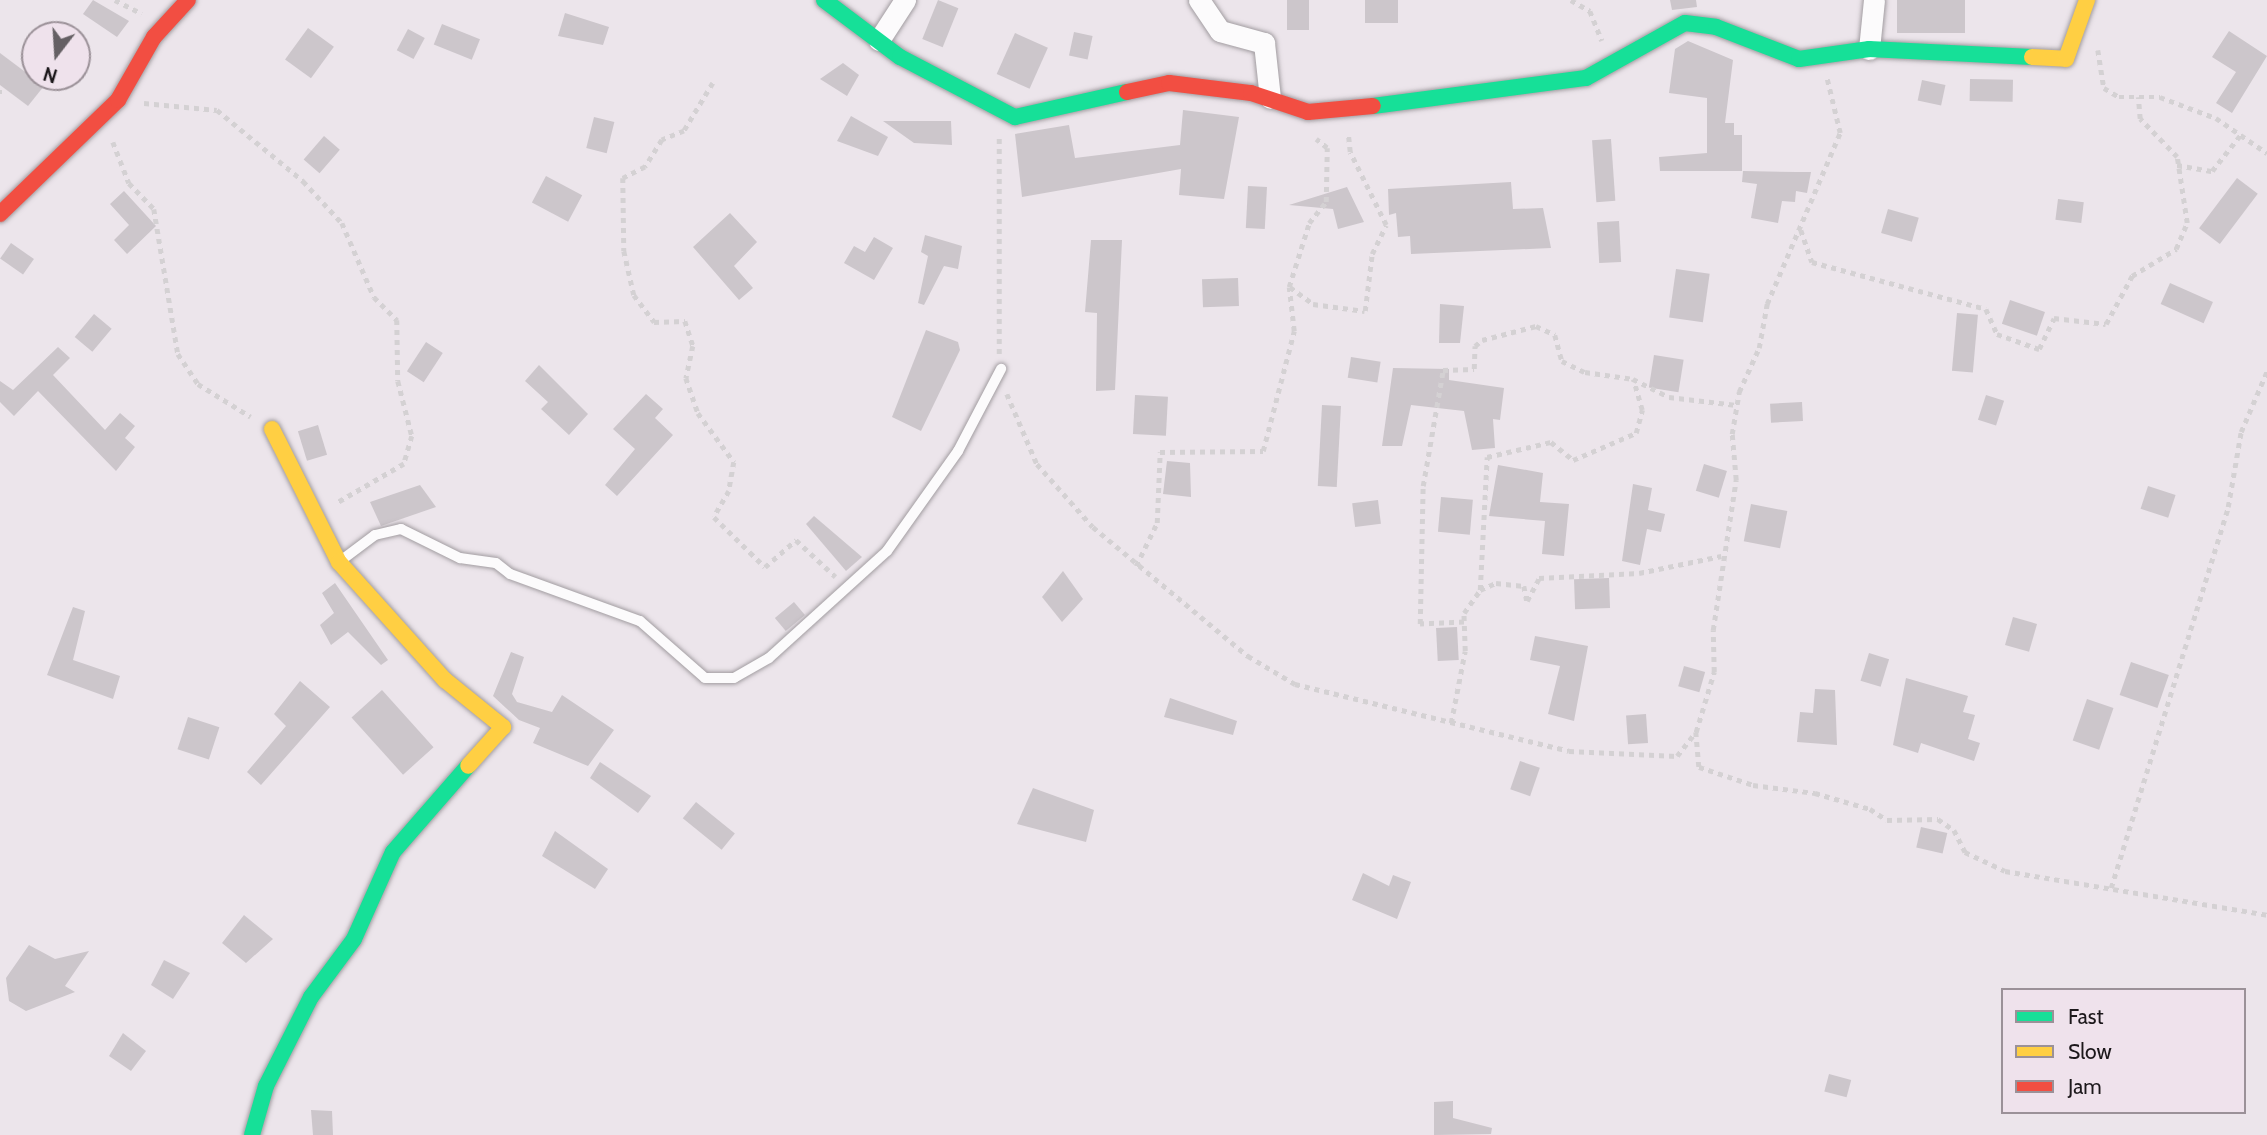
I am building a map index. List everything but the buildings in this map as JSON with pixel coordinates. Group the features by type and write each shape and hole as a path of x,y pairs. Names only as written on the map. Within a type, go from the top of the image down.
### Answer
{"street":[{"path":"0,214 118,100 154,37 188,0"},
{"path":"824,0 879,40 1006,115 1067,109 1169,83 1270,98 1292,108 1345,109 1485,96 1608,70 1651,38 1685,23 1716,27 1799,59 1869,49 2066,59 2087,0"},
{"path":"879,40 905,0"},
{"path":"1199,0 1220,31 1264,43 1270,98"},
{"path":"1869,49 1874,0"},
{"path":"252,1135 266,1086 300,1019 354,939 393,852 503,727 444,680 339,562 316,511 272,429"}],"lane":[{"path":"339,562 375,536 401,529 460,558 496,563 510,574 640,621 705,678 734,678 769,658 850,589 916,514 1001,369"}],"path":[{"path":"1571,0 1590,11 1608,70"},
{"path":"2097,41 2104,88 2138,97 2160,97 2242,133 2267,153"},
{"path":"1826,57 1827,90 1840,133 1767,304 1759,348 1737,405 1736,480 1721,556 1714,672 1696,732 1699,767 1753,785 1815,793 1870,808 1887,820 1938,819 1954,830 1965,852 2005,871 2267,915"},
{"path":"713,83 684,131 662,140 645,167 623,178 624,251 634,295 654,322 685,321 692,346 686,378 698,413 734,462 729,491 714,517 765,568 796,540 850,589"},
{"path":"1800,229 1812,262 1986,309 1997,334 2039,349 2054,318 2106,324 2132,276 2176,249 2187,223 2187,196 2177,157 2140,119 2138,97"},
{"path":"118,100 217,110 303,181 342,223 374,297 397,320 398,380 412,436 404,464 316,511"},
{"path":"1292,108 1327,148"},
{"path":"1136,566 1157,523 1160,452 1263,451 1294,331 1289,287 1309,223 1325,202 1327,148 1345,109"},
{"path":"1289,287 1313,304 1365,311 1372,254 1387,225 1350,152 1345,109"},
{"path":"1006,115 998,140 995,288 1001,369 1010,407 1037,464 1136,566 1248,656 1295,684 1569,751 1677,756 1696,732"},
{"path":"2177,165 2212,172 2242,133"},
{"path":"113,137 112,151 129,183 154,209 178,354 198,384 272,429"},
{"path":"1464,622 1420,624 1424,474 1443,370 1474,369 1475,346 1482,340 1536,326 1555,335 1562,360 1585,372 1633,379 1669,397 1737,405"},
{"path":"2111,888 2228,507 2241,432 2267,371"},
{"path":"1451,723 1464,622 1480,590 1487,457 1551,442 1573,460 1636,433 1642,410 1633,379"},
{"path":"1480,590 1496,583 1524,586 1527,601 1539,578 1639,573 1721,556"}],"traffic: fast":[{"path":"824,0 900,57 1015,117 1127,92"},
{"path":"1373,106 1586,78 1685,23 1716,27 1799,59 1869,49 2032,57"},
{"path":"252,1135 266,1086 311,997 354,939 393,852 468,766"}],"traffic: slow":[{"path":"2032,57 2066,59 2087,0"},
{"path":"272,429 339,562 445,680 503,727 468,766"}],"traffic: jam":[{"path":"0,214 118,100 154,37 188,0"},
{"path":"1127,92 1169,83 1251,93 1308,112 1373,106"}]}
